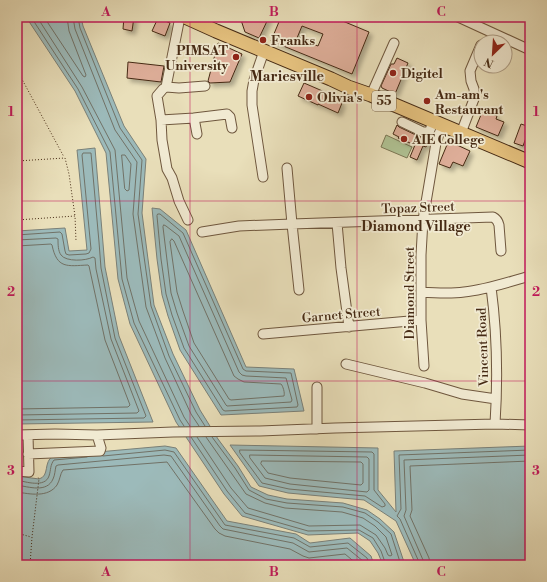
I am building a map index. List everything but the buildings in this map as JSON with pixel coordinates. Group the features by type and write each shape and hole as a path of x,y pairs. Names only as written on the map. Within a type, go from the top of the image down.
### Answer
{"highway":[{"name":"55","path":"185,17 331,78 348,87 372,95 437,124 530,162"}],"street":[{"path":"180,17 166,87 158,96 162,140 167,169 188,220"},
{"path":"458,17 530,50"},
{"path":"372,95 394,43"},
{"path":"263,177 252,105 252,91 254,80 264,51"},
{"path":"461,133 474,99 474,89 470,71 473,64"},
{"path":"166,87 179,88 205,86"},
{"path":"161,120 227,114 230,117 232,128"},
{"path":"194,118 197,134"},
{"path":"402,122 423,132 428,132 437,124"},
{"name":"Diamond Street","path":"424,366 421,320 421,255 423,220 436,143 437,124"},
{"path":"287,168 299,290"},
{"name":"Topaz Street","path":"202,232 239,226 489,217 496,218 498,221 501,251"},
{"path":"337,223 341,268 349,326"},
{"path":"421,292 459,293 491,287 530,276"},
{"name":"Vincent Road","path":"491,287 495,313 497,364 495,424"},
{"name":"Garnet Street","path":"263,334 421,320"},
{"path":"346,364 425,383 496,403"},
{"path":"317,387 317,429"},
{"path":"17,435 97,435 495,424 530,425"},
{"path":"28,435 29,472"},
{"path":"28,454 100,451 101,448 97,435"},
{"path":"17,471 29,472 38,477"}],"path":[{"path":"17,70 64,158 70,174 75,216 76,241"},
{"path":"17,161 64,158"},
{"path":"17,220 75,216"},
{"path":"30,565 38,477"},
{"path":"17,533 32,537"}],"green space":[{"path":"386,135 412,147 407,158 381,147"}],"water":[{"path":"26,17 81,17 83,26 124,126 146,159 142,213 154,305 173,354 200,410 251,487 268,495 287,499 343,503 367,510 380,519 394,532 405,565 383,565 378,553 370,541 358,533 308,535 242,516 224,494 176,422 130,324 118,279 106,153 75,91"},
{"path":"95,148 105,267 119,336 153,422 17,424 17,231 65,228 69,251 87,250 77,150"},
{"path":"152,208 160,209 186,230 246,367 294,369 304,411 221,415 180,350 168,316 162,295"},
{"path":"230,445 378,448 378,490 396,512 394,451 530,446 530,565 416,565 396,521 364,500 288,493 259,486"},
{"path":"165,446 176,448 227,521 296,534 310,543 350,538 371,556 374,565 17,565 17,476 39,479 46,472 48,462 53,456"}],"place":[{"name":"Franks","path":"263,40"},
{"name":"PIMSAT University","path":"236,57"},
{"name":"Digitel","path":"393,73"},
{"name":"Olivia's","path":"309,97"},
{"name":"Am-am's Restaurant","path":"427,101"},
{"name":"AIE College","path":"404,139"}],"district":[{"name":"Mariesville","path":"287,76"},
{"name":"Diamond Village","path":"416,226"}]}
